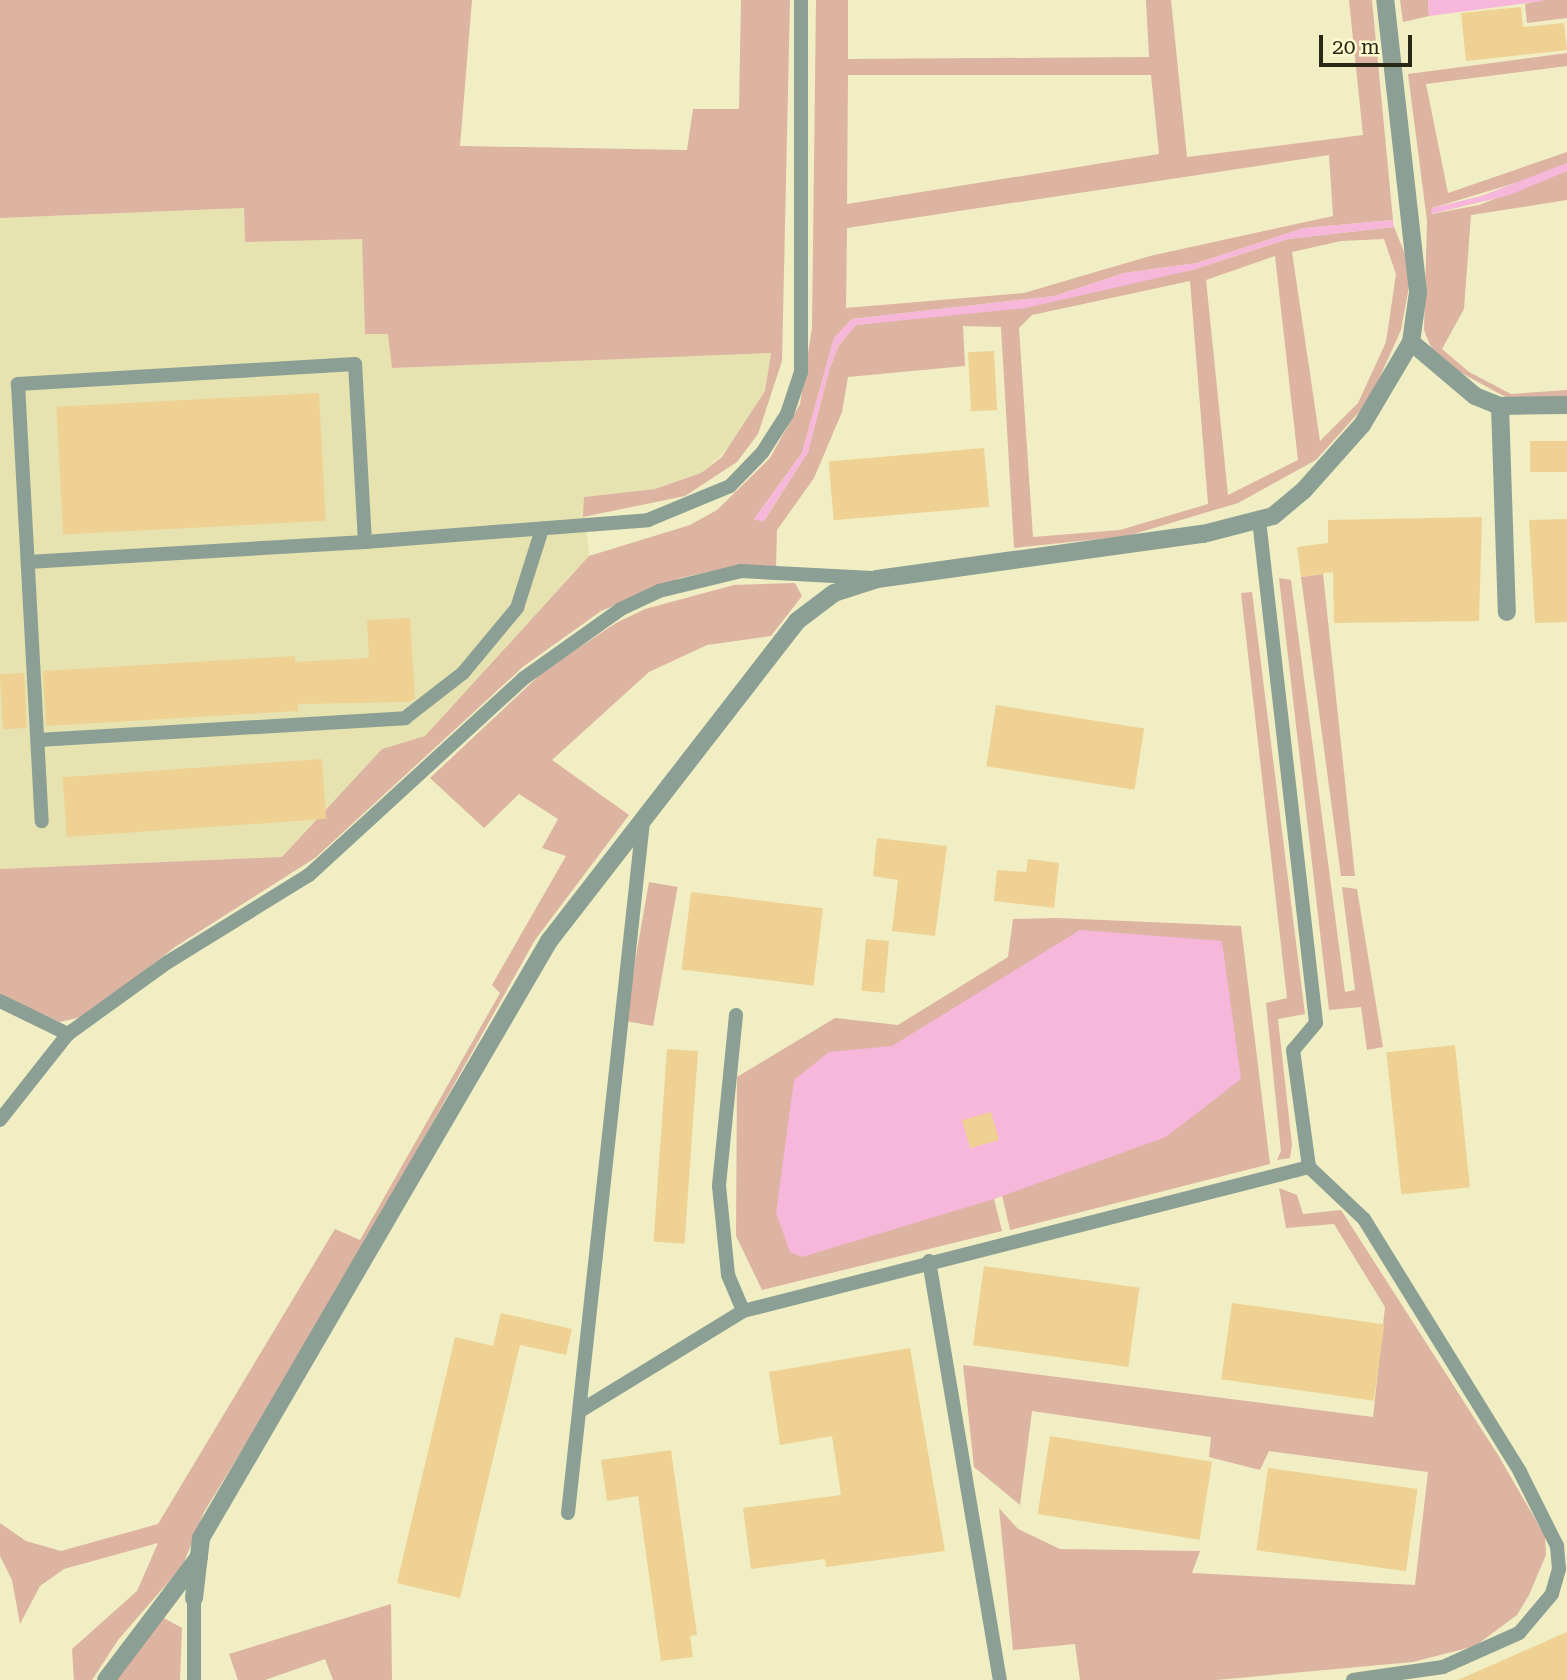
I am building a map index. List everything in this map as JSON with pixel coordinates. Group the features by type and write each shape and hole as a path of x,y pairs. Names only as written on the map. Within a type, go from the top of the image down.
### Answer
{"street":[{"path":"194,1598 201,1538 531,971 797,621 834,593 877,579 1203,534 1259,520 1289,505 1348,442 1390,385 1411,342 1418,292 1416,248 1385,0"},
{"path":"1411,342 1475,396 1500,406 1567,405"},
{"path":"1500,406 1507,612"},
{"path":"106,1680 198,1557"}],"lane":[{"path":"28,562 365,542 648,520 692,506 730,486 762,453 787,414 801,372 804,314 802,0"},
{"path":"42,821 18,384 355,364 365,542"},
{"path":"1259,520 1316,1023 1293,1050 1309,1167 1364,1219 1520,1472 1557,1546 1559,1569 1552,1594 1519,1633 1443,1667 1353,1680"},
{"path":"38,740 405,718 463,673 517,608 542,528"},
{"path":"0,1120 68,1034 168,962 309,875 524,678 621,609 659,591 741,571 877,579"},
{"path":"568,1513 643,821"},
{"path":"0,1001 68,1034"},
{"path":"736,1016 719,1186 728,1275 743,1311"},
{"path":"580,1411 743,1311 929,1261 1309,1167"},
{"path":"929,1261 1000,1680"},
{"path":"194,1598 194,1680"}],"shaded area":[{"path":"0,0 472,0 460,146 687,150 693,109 739,109 741,0 790,0 782,361 758,434 737,462 685,496 583,517 584,497 655,489 701,473 722,457 765,391 771,353 392,368 388,334 365,334 362,239 245,242 244,208 0,218"},
{"path":"816,0 848,0 848,59 1149,57 1146,0 1171,0 1187,157 1363,135 1349,0 1372,0 1393,220 1304,228 1197,263 1124,273 1054,296 852,319 834,338 802,453 754,519 764,521 808,452 830,367 839,345 856,325 1072,297 1108,285 1192,270 1288,239 1394,227 1409,264 1408,292 1401,330 1369,401 1316,460 1238,503 1127,536 1014,548 1001,327 963,326 965,366 848,377 842,412 814,478 777,530 776,567 726,568 680,578 601,611 524,666 315,858 175,947 85,1016 60,1022 0,995 0,869 282,857 382,749 425,736 589,556 690,525 717,510 770,458 800,404 812,328","holes":["848,75 1151,75 1159,154 847,204","1329,155 1333,216 1150,256 1024,293 846,308 847,228","1384,239 1396,274 1386,342 1358,403 1320,441 1292,252 1341,241","1275,256 1298,460 1228,495 1206,280","1190,281 1208,504 1120,530 1033,537 1019,328 1032,315"]},
{"path":"1400,0 1428,0 1429,16 1403,22"},
{"path":"1428,0 1543,0 1543,1 1429,16"},
{"path":"1543,0 1567,0 1567,18 1527,23 1525,4"},
{"path":"1567,53 1567,66 1426,84 1448,193 1567,152 1567,163 1532,178 1432,208 1432,214 1479,205 1567,171 1567,200 1471,215 1464,309 1442,349 1469,372 1511,394 1567,390 1567,398 1511,400 1436,359 1424,330 1427,221 1408,74"},
{"path":"1567,163 1567,171 1510,195 1431,214 1432,208 1481,196"},
{"path":"244,208 245,241 362,239 365,334 388,334 393,368 771,352 765,391 738,439 701,473 655,489 584,497 589,556 425,736 382,749 282,857 0,869 0,218"},
{"path":"1393,220 1394,227 1288,239 1192,270 1026,308 856,325 839,345 830,367 808,452 763,522 754,519 802,453 834,338 852,319 1054,296 1124,273 1197,263 1304,228"},
{"path":"1323,574 1355,876 1341,876 1301,577"},
{"path":"1279,578 1291,580 1345,992 1355,990 1342,887 1357,889 1383,1047 1367,1050 1361,1007 1329,1010"},
{"path":"795,583 802,596 771,636 707,645 649,672 552,760 629,815 535,940 325,1314 204,1512 183,1565 118,1640 92,1680 74,1680 72,1649 137,1591 158,1543 64,1569 40,1586 20,1624 12,1580 0,1556 0,1523 26,1541 61,1551 158,1524 335,1229 360,1240 500,993 492,985 566,856 542,848 558,819 519,794 484,828 430,778 544,671 616,623 645,609 734,585"},
{"path":"1252,592 1305,1014 1278,1019 1292,1145 1290,1158 1277,1160 1281,1151 1266,1003 1287,998 1241,593"},
{"path":"649,882 678,887 653,1026 625,1021"},
{"path":"1056,918 1241,926 1270,1164 1010,1230 1002,1195 994,1199 1002,1231 762,1290 736,1236 737,1077 835,1018 898,1025 1008,957 1013,919"},
{"path":"1080,930 1222,941 1241,1079 1166,1137 994,1199 802,1257 790,1252 776,1213 794,1080 829,1052 892,1046"},
{"path":"1279,1188 1297,1195 1303,1214 1341,1210 1498,1455 1545,1536 1546,1555 1529,1595 1517,1615 1475,1646 1413,1662 1216,1680 1080,1680 1075,1644 1013,1650 999,1508 1018,1529 1060,1549 1200,1551 1192,1573 1415,1585 1428,1472 1269,1451 1260,1470 1209,1457 1211,1437 1032,1411 1020,1505 974,1467 963,1365 1373,1417 1385,1307 1334,1224 1286,1228"},
{"path":"391,1604 392,1680 333,1680 325,1659 265,1680 238,1680 229,1654"},
{"path":"162,1617 182,1628 180,1680 115,1680"}],"building":[{"path":"1521,7 1523,27 1564,23 1567,50 1466,61 1461,13"},
{"path":"994,351 997,410 971,411 968,352"},
{"path":"319,393 326,521 63,535 56,407"},
{"path":"1530,441 1567,441 1567,472 1530,472"},
{"path":"984,448 989,507 834,520 829,462"},
{"path":"1482,517 1479,621 1334,623 1333,572 1301,577 1297,547 1328,543 1328,520"},
{"path":"1567,519 1567,622 1535,623 1529,520"},
{"path":"410,618 415,698 409,702 298,704 298,711 46,726 43,671 295,656 295,662 369,658 367,620"},
{"path":"24,673 27,728 3,729 0,674"},
{"path":"996,705 1144,728 1134,790 986,766"},
{"path":"322,759 326,819 67,837 63,777"},
{"path":"877,838 947,846 935,936 892,931 898,880 873,876"},
{"path":"1028,859 1059,863 1054,908 994,901 997,870 1026,872"},
{"path":"691,892 823,908 814,986 681,969"},
{"path":"866,939 889,941 884,993 861,991"},
{"path":"1455,1045 1470,1187 1401,1194 1386,1052"},
{"path":"667,1049 698,1051 684,1244 654,1242"},
{"path":"991,1112 999,1140 970,1148 962,1120"},
{"path":"984,1266 1139,1288 1128,1367 973,1345"},
{"path":"1232,1303 1385,1324 1374,1401 1221,1379"},
{"path":"501,1313 572,1329 566,1355 520,1345 460,1598 397,1583 455,1337 493,1346"},
{"path":"910,1348 945,1551 826,1567 825,1559 751,1569 743,1508 841,1495 832,1436 780,1445 769,1372"},
{"path":"1050,1436 1212,1462 1200,1540 1038,1514"},
{"path":"671,1450 697,1635 690,1636 693,1657 661,1661 638,1496 607,1501 601,1460"},
{"path":"1268,1468 1418,1489 1406,1571 1256,1550"},
{"path":"1567,1632 1567,1680 1458,1680"}]}
